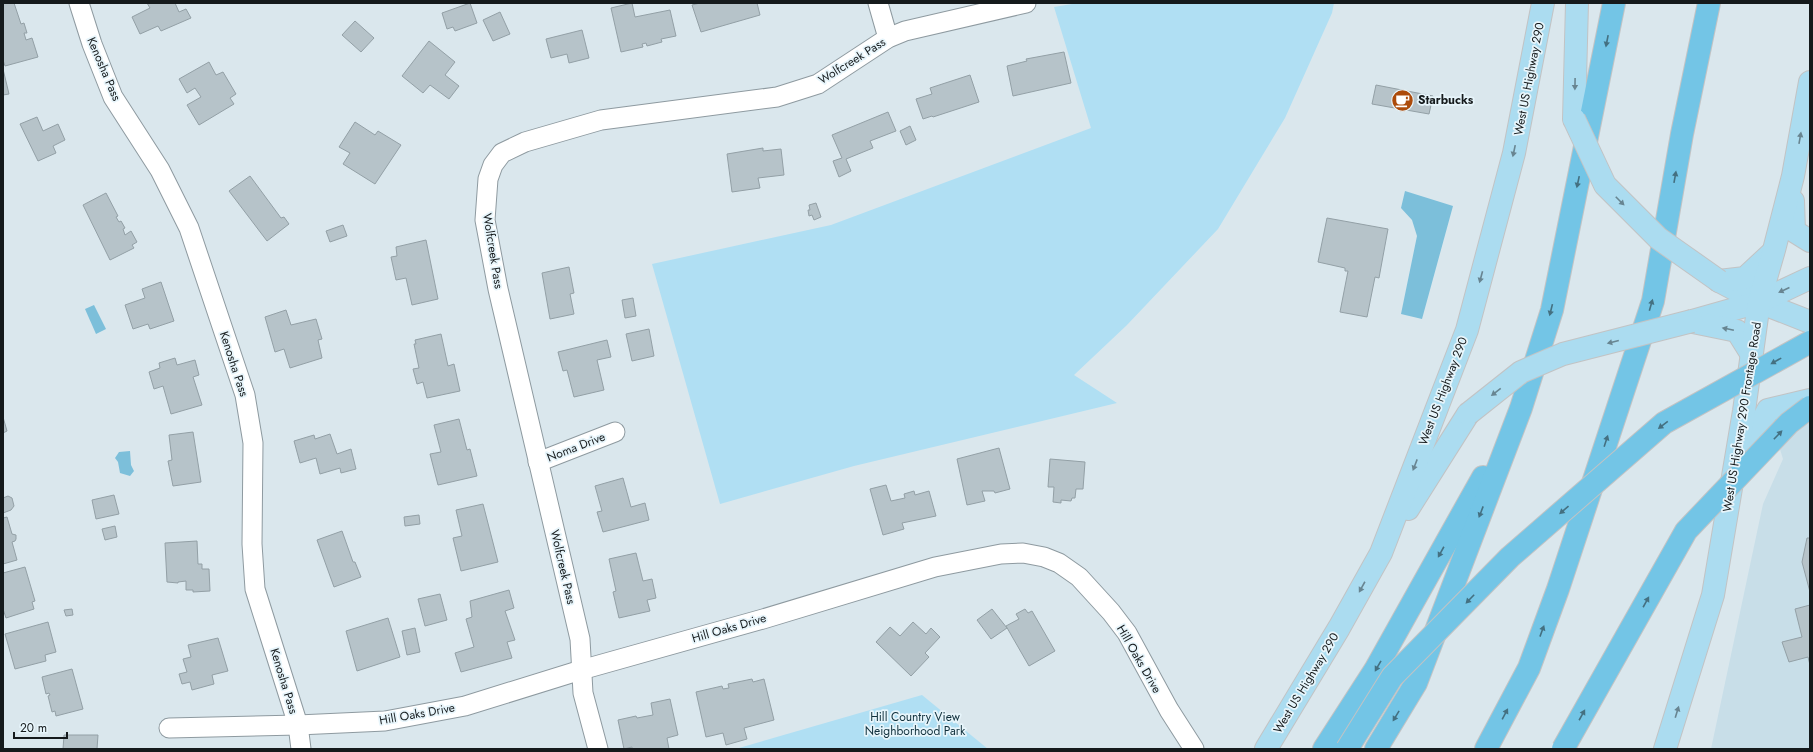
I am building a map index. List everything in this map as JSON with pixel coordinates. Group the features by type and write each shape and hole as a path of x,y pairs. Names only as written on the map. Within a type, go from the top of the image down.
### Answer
{"highway":[{"path":"1376,749 1416,683 1521,408 1552,310 1614,3"},
{"path":"1486,749 1529,668 1558,589 1653,301 1682,134 1709,3"},
{"path":"1682,134 1717,3"},
{"path":"1347,749 1392,677 1522,547 1664,423 1810,342"},
{"path":"1563,749 1686,530 1789,423 1810,407"},
{"path":"1324,749 1375,670 1521,408"}],"main road":[{"name":"West US Highway 290","path":"1266,749 1339,628 1381,553 1467,330 1514,153 1543,3"},
{"path":"1576,3 1574,119 1605,185 1658,238 1719,281 1759,302 1810,322"},
{"name":"West US Highway 290 Frontage Road","path":"1665,749 1713,595 1744,411 1759,302 1793,176 1810,82"},
{"path":"1793,176 1794,231 1810,241"},
{"path":"1719,281 1745,278 1774,250"},
{"path":"1381,553 1468,414 1521,372 1563,354 1759,302 1810,278"},
{"path":"1692,321 1737,331 1752,355"},
{"path":"1713,595 1741,490 1751,441 1768,410 1810,400"}],"street":[{"name":"Kenosha Pass","path":"79,3 92,44 114,97 160,170 189,228 246,395 253,443 252,544 255,589 298,725 301,749"},
{"path":"878,3 888,38"},
{"name":"Wolfcreek Pass","path":"598,749 583,693 580,639 498,288 485,220 488,179 493,165 502,153 525,142 601,120 777,97 818,84 888,38 905,31 1026,3"},
{"name":"Noma Drive","path":"538,462 615,432"},
{"name":"Hill Oaks Drive","path":"169,728 385,721 465,706 581,670 763,619 935,567 1001,554 1023,553 1044,557 1059,563 1079,577 1107,608 1127,633 1169,710 1194,749"}],"shaded area":[{"path":"1405,191 1453,206 1422,319 1401,314 1417,236 1412,220 1401,208"},
{"path":"94,305 106,329 96,334 85,309"},
{"path":"1768,410 1810,422 1810,749 1711,749 1763,504 1783,459"},
{"path":"130,451 131,465 134,471 130,476 120,473 118,462 115,458 119,452"}],"green space":[{"path":"1078,3 1334,3 1332,13 1285,118 1218,229 1127,325 1074,375 1117,403 854,466 720,504 652,264 831,225 1091,128 1054,7"},
{"name":"Hill Country View Neighborhood Park","path":"922,695 988,749 739,748"}],"building":[{"path":"3,3 14,3 21,24 24,23 27,33 24,33 26,40 32,38 38,57 5,66 3,60"},
{"path":"147,3 175,3 179,12 186,9 191,18 161,31 158,26 140,34 132,17 150,8"},
{"path":"470,3 477,23 455,31 453,27 447,29 442,13"},
{"path":"632,3 635,17 670,10 676,36 661,39 662,42 647,46 646,43 642,44 643,47 621,52 611,8"},
{"path":"700,3 757,3 760,15 701,32 692,5"},
{"path":"500,12 510,34 493,41 483,20"},
{"path":"355,21 374,38 361,52 342,35"},
{"path":"582,30 589,58 569,63 567,54 551,58 546,39"},
{"path":"429,41 455,62 445,75 459,86 449,99 430,85 423,93 402,76"},
{"path":"1064,52 1071,83 1013,96 1007,66 1027,61 1026,59"},
{"path":"209,62 216,75 223,72 236,94 230,98 234,104 199,125 187,105 201,97 195,88 187,93 179,79"},
{"path":"3,69 9,94 3,95"},
{"path":"970,75 979,102 923,119 916,99 932,94 930,88"},
{"name":"Starbucks","path":"1376,85 1433,96 1429,114 1372,104"},
{"path":"888,112 896,131 870,141 873,148 846,159 851,171 839,177 833,161 842,158 832,135"},
{"path":"37,117 43,131 58,124 65,140 53,146 56,153 38,161 20,124"},
{"path":"355,122 375,135 378,131 401,145 375,184 343,164 350,153 339,147"},
{"path":"910,126 916,140 906,145 900,131"},
{"path":"763,148 763,151 781,149 784,175 758,178 760,188 732,192 727,154"},
{"path":"250,176 281,218 284,217 289,224 267,241 229,191"},
{"path":"106,193 118,216 116,217 119,222 121,221 125,228 123,229 125,235 131,231 137,242 132,245 134,248 110,260 83,205"},
{"path":"816,203 821,217 814,220 812,215 809,216 808,210 810,210 809,205"},
{"path":"1327,218 1388,229 1379,278 1375,277 1367,317 1340,312 1348,271 1345,271 1345,268 1318,262"},
{"path":"343,225 347,236 330,242 326,231"},
{"path":"426,240 438,299 412,305 406,278 396,280 391,257 397,256 396,247"},
{"path":"569,267 574,293 570,294 574,314 550,319 542,273"},
{"path":"161,282 174,321 150,329 148,324 133,329 125,305 145,298 142,289"},
{"path":"633,298 636,316 625,318 622,300"},
{"path":"286,310 291,325 316,319 322,339 318,340 322,358 290,368 284,349 275,352 265,317"},
{"path":"649,329 654,356 632,361 626,334"},
{"path":"441,334 448,366 454,364 460,391 427,398 423,382 417,384 413,369 419,368 414,344 416,344 415,340"},
{"path":"607,340 611,357 597,360 604,390 574,397 567,370 563,371 558,352"},
{"path":"175,358 177,365 195,360 199,375 193,377 202,405 171,414 163,386 154,389 149,372 160,368 159,363"},
{"path":"3,417 7,431 3,433"},
{"path":"459,419 467,450 470,449 477,476 438,485 430,454 441,452 434,425"},
{"path":"193,432 201,482 173,486 168,461 172,460 169,435"},
{"path":"330,434 337,454 351,449 356,469 341,473 340,468 320,474 316,458 300,463 294,441 314,435 315,439"},
{"path":"999,448 1010,489 995,493 994,491 982,491 985,501 967,505 957,459"},
{"path":"1050,459 1085,462 1083,489 1076,489 1075,498 1072,498 1071,501 1061,500 1061,503 1053,502 1054,487 1048,487"},
{"path":"623,478 631,507 645,503 649,520 603,532 597,512 602,511 595,486"},
{"path":"886,485 891,501 905,498 904,494 914,491 915,495 929,491 936,516 902,523 904,529 883,535 870,489"},
{"path":"114,495 119,514 96,519 92,500"},
{"path":"8,496 12,498 14,506 11,510 3,513 3,498"},
{"path":"483,504 498,562 461,571 453,538 462,536 456,510"},
{"path":"419,515 420,524 405,526 404,517"},
{"path":"7,517 12,534 16,535 15,541 12,542 17,560 3,564 3,518"},
{"path":"115,526 117,537 105,540 102,529"},
{"path":"342,531 353,562 355,562 361,577 334,587 317,540"},
{"path":"1807,538 1810,538 1810,592 1802,562"},
{"path":"197,541 198,564 202,564 202,569 209,569 210,591 193,592 193,590 186,590 186,581 178,583 167,582 165,543"},
{"path":"636,553 643,581 652,579 656,598 647,600 650,611 619,618 613,592 616,591 609,559"},
{"path":"25,567 35,601 32,602 34,609 6,618 3,609 3,573"},
{"path":"509,590 514,608 505,611 515,640 507,642 512,658 461,672 455,653 474,647 466,619 472,617 470,601"},
{"path":"440,594 447,620 425,626 418,599"},
{"path":"1810,605 1810,665 1808,657 1789,662 1782,642 1802,637 1795,609"},
{"path":"72,609 73,615 66,616 64,610"},
{"path":"992,609 1007,628 991,639 977,620"},
{"path":"1025,609 1028,613 1032,611 1055,651 1029,666 1006,626 1019,619 1016,614"},
{"path":"388,618 400,657 357,671 346,631"},
{"path":"48,622 56,652 45,655 46,661 15,669 5,634"},
{"path":"913,622 926,634 931,628 940,637 925,653 929,657 911,676 876,642 890,627 900,636"},
{"path":"415,628 420,652 407,655 402,631"},
{"path":"218,638 228,671 212,675 214,684 192,690 190,682 182,684 179,674 187,672 183,659 191,657 188,645"},
{"path":"72,669 83,709 56,716 55,711 52,712 48,696 50,695 49,693 46,694 42,677"},
{"path":"752,679 753,682 764,679 774,720 744,728 747,739 726,745 723,733 706,737 696,692 722,686 723,689 729,688 728,684"},
{"path":"670,699 678,735 667,738 669,749 632,749 632,747 624,749 618,720 636,716 637,718 653,715 651,703"},
{"path":"64,735 98,735 97,749 63,749"}],"place":[{"name":"Starbucks","path":"1403,100"}]}
